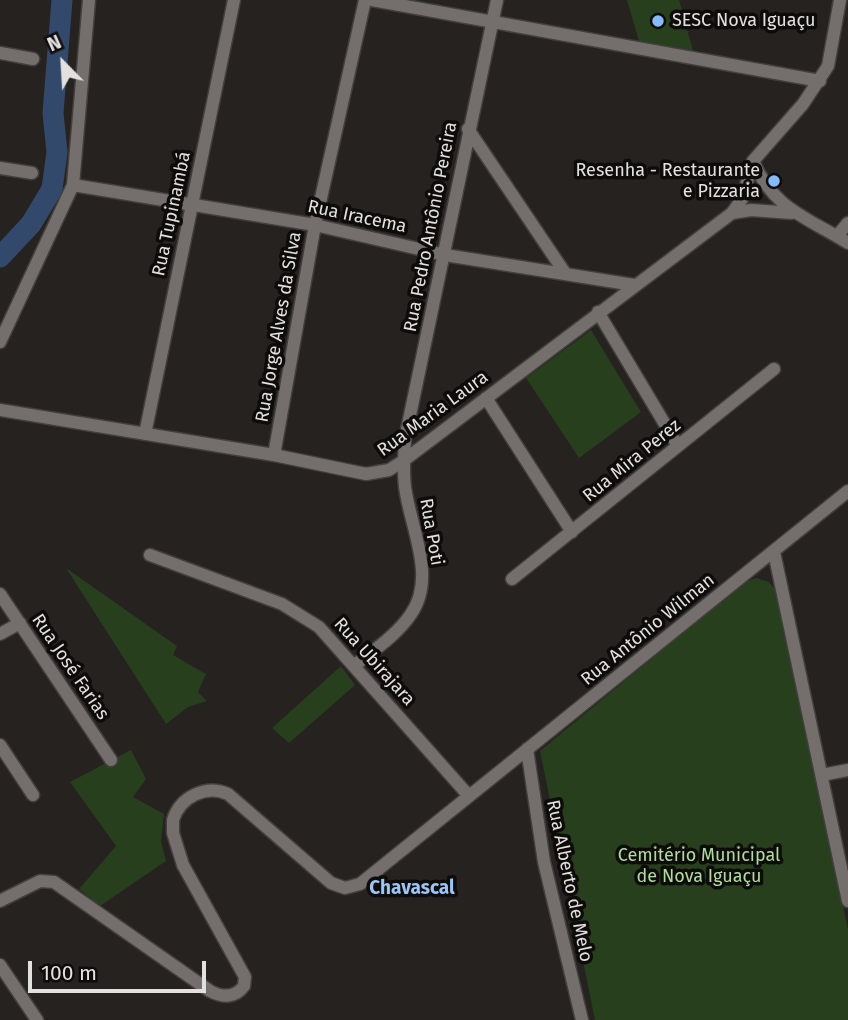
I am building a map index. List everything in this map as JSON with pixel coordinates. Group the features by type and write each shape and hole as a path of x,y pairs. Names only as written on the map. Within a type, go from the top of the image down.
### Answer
{"street":[{"path":"0,342 73,185 89,0"},
{"name":"Rua Tupinambá","path":"145,434 234,0"},
{"name":"Rua Jorge Alves da Silva","path":"274,455 316,225 365,0"},
{"path":"372,0 820,80"},
{"name":"Rua Pedro Antônio Pereira","path":"403,461 468,129 497,0"},
{"path":"732,213 742,199 753,161 820,80 831,55 840,0"},
{"path":"0,53 33,59"},
{"path":"468,129 565,273"},
{"path":"753,161 764,181 792,213 842,240 848,223"},
{"path":"0,168 32,173"},
{"name":"Rua Iracema","path":"73,185 316,225 444,255 634,285"},
{"path":"732,213 751,210 792,213"},
{"name":"Rua Maria Laura","path":"0,411 274,455 366,474 389,470 732,213"},
{"path":"598,312 678,446"},
{"name":"Rua Mira Perez","path":"512,579 774,369"},
{"path":"486,398 572,532"},
{"name":"Rua Poti","path":"355,665 402,625 414,611 420,594 421,558 405,488 403,461"},
{"name":"Rua Antônio Wilman","path":"0,901 40,881 54,882 211,991 231,996 242,989 245,977 183,865 173,834 174,814 187,799 209,790 228,794 331,883 345,888 360,884 848,491"},
{"path":"774,552 848,901"},
{"name":"Rua Ubirajara","path":"150,555 304,615 355,665 469,796"},
{"name":"Rua José Farias","path":"0,594 110,760"},
{"path":"0,635 20,623"},
{"path":"0,745 33,795"},
{"name":"Rua Alberto de Melo","path":"527,749 544,862 582,1020"},
{"path":"822,775 848,770"},
{"path":"0,965 37,1020"}],"green space":[{"name":"SESC Nova Iguaçu","path":"627,0 679,0 695,58 639,41"},
{"path":"591,330 641,412 579,458 526,378"},
{"path":"66,568 177,646 173,655 206,674 198,692 207,701 188,707 166,724"},
{"name":"Cemitério Municipal de Nova Iguaçu","path":"756,578 769,582 777,592 848,930 848,1020 595,1020 540,751 743,583"},
{"path":"341,666 355,685 289,743 272,728"},
{"path":"131,750 146,779 133,797 164,814 161,841 166,861 100,906 79,889 116,846 70,782"}],"waterway":[{"path":"0,257 31,224 52,189 57,152 53,113 62,0"}],"place":[{"name":"SESC Nova Iguaçu","path":"658,21"},
{"name":"Resenha - Restaurante e Pizzaria","path":"774,181"}],"district":[{"name":"Chavascal","path":"412,889"}]}
